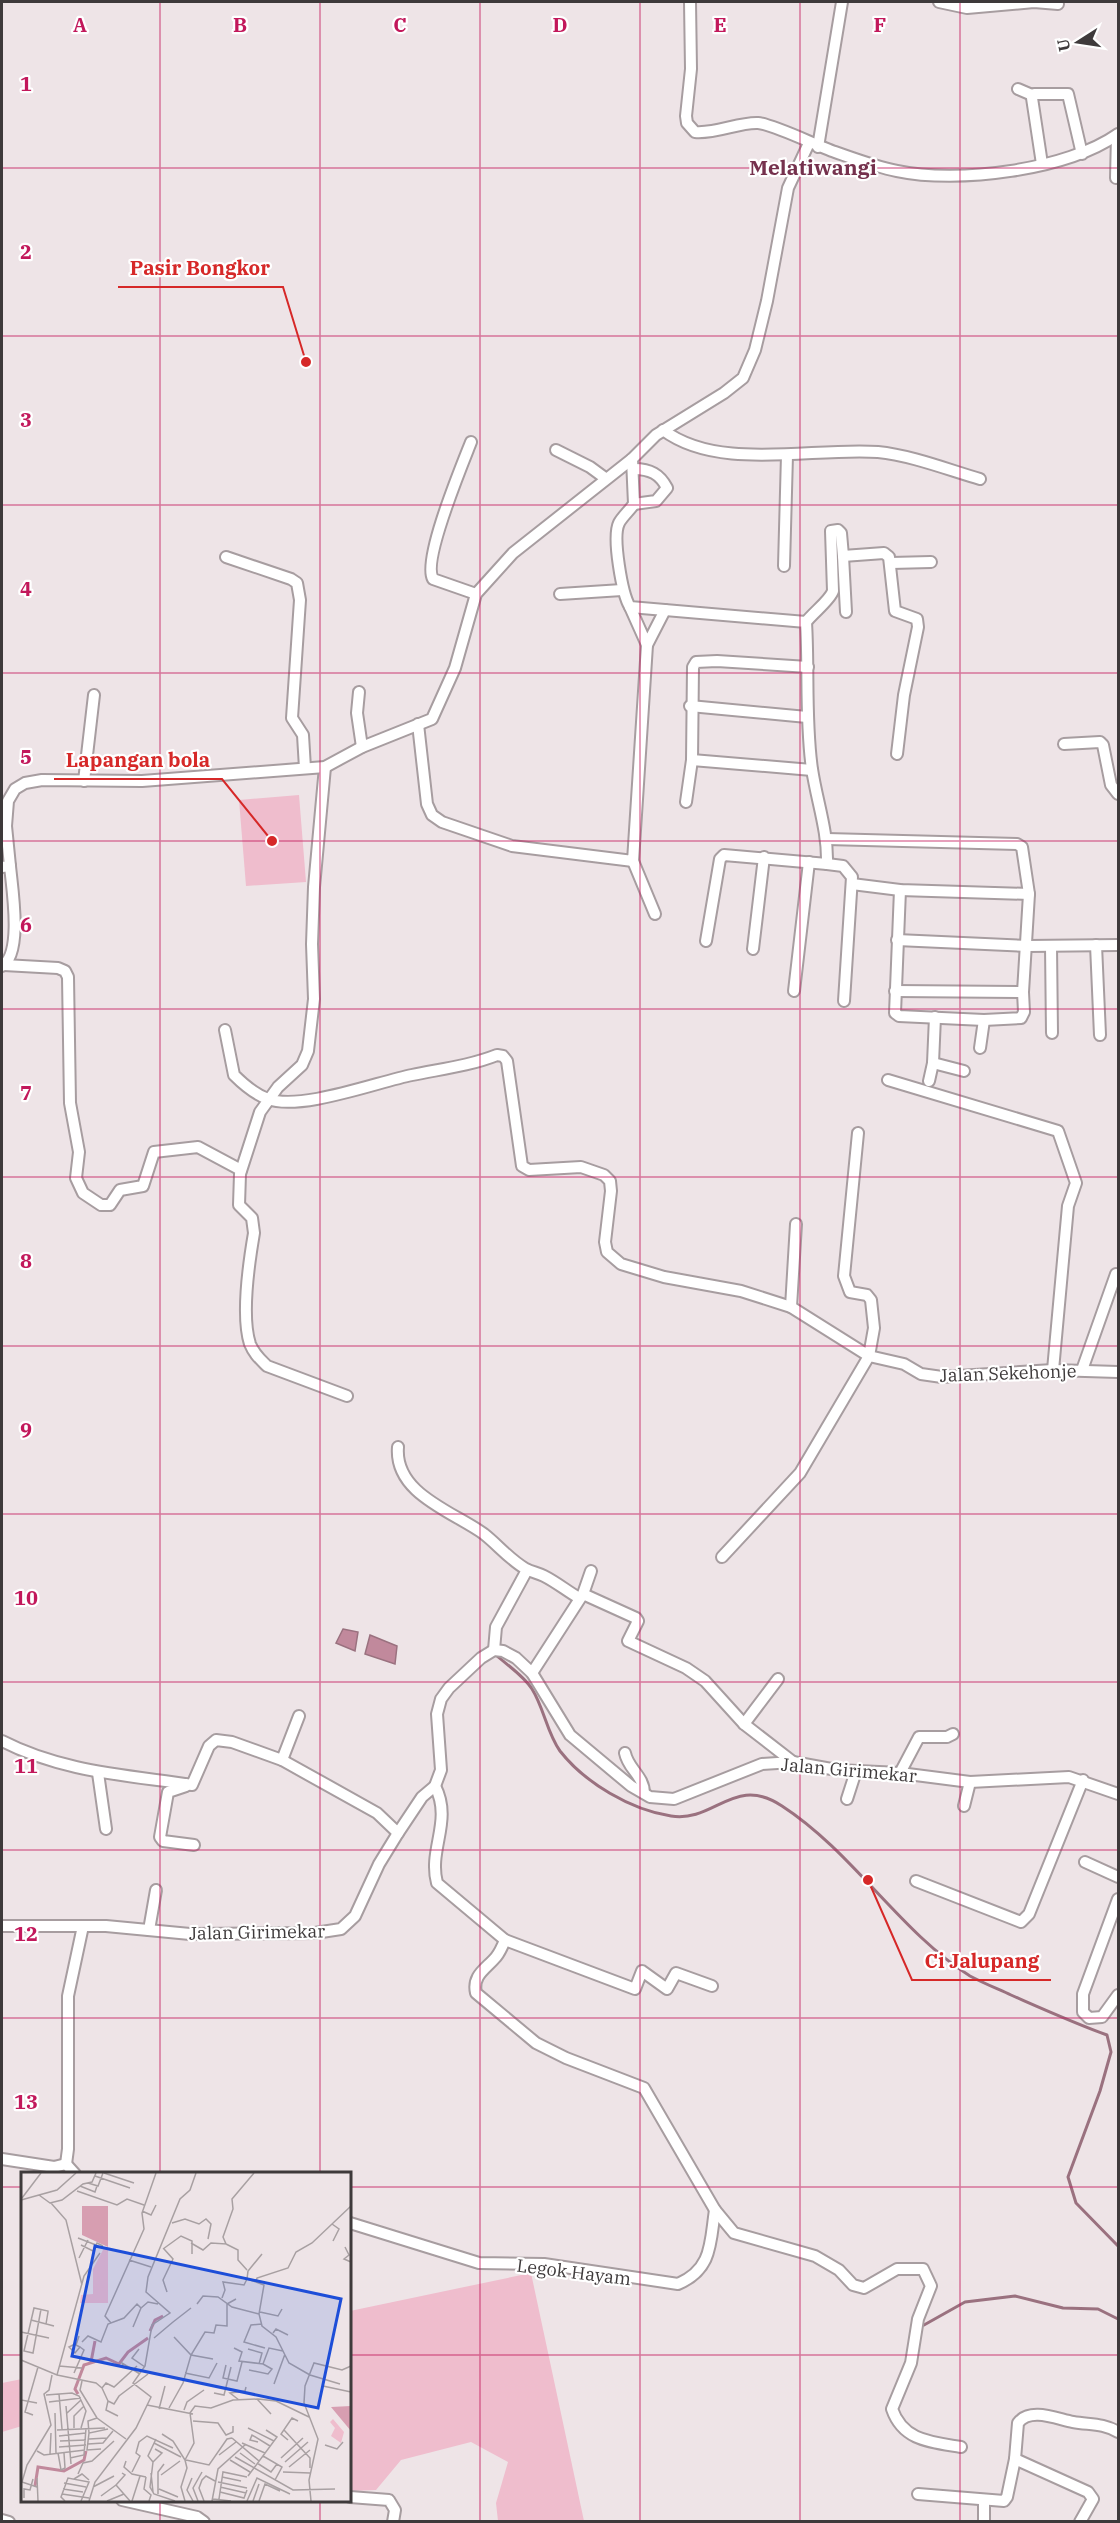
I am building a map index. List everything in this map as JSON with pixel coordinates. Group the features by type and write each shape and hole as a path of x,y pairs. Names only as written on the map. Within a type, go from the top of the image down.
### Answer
{"street":[{"path":"690,2 691,69 686,107 687,123 691,130 702,133 756,123 813,145 898,171 928,174 980,172 1042,164 1082,154 1118,134"},
{"path":"3,966 11,957 13,945 15,914 6,866 8,801 15,789 25,783 42,780 142,781 325,768 362,747 432,719 455,668 476,594 513,553 604,478 633,464 663,430 724,393 743,378 756,350 788,188 813,145 842,2"},
{"path":"939,2 967,9 1034,2 1058,4"},
{"path":"1018,89 1032,95 1068,94 1082,154"},
{"path":"1032,95 1042,164"},
{"path":"1116,177 1118,134"},
{"path":"663,430 692,447 787,455 845,451 881,452 980,479"},
{"path":"471,442 440,525 430,574 433,579 476,594"},
{"path":"556,450 590,467 604,478"},
{"path":"784,566 787,455"},
{"path":"633,464 634,504 619,523 618,530 622,590 647,645"},
{"path":"633,464 652,471 662,478 668,488 656,501 634,504"},
{"path":"827,864 827,839 812,770 807,717 806,622 819,606 831,597 833,591 830,532 833,530 841,533 846,612"},
{"path":"843,556 884,553 891,562 895,611 917,619 918,627 904,695 897,754"},
{"path":"226,557 297,583 300,600 292,718 303,735 304,768"},
{"path":"891,562 931,562"},
{"path":"560,594 622,590"},
{"path":"630,607 806,622"},
{"path":"655,914 633,861 647,645 665,610"},
{"path":"686,802 692,760 690,706 693,667 696,662 717,660 808,667"},
{"path":"359,692 357,713 362,747"},
{"path":"84,781 94,695"},
{"path":"690,706 807,717"},
{"path":"418,724 428,804 432,814 442,822 512,846 633,861"},
{"path":"1064,744 1100,742 1103,745 1111,785 1119,794"},
{"path":"692,760 812,770"},
{"path":"325,768 314,887 312,944 314,999 308,1051 302,1065 268,1099 251,1134 241,1170 239,1205 252,1218 254,1233 249,1280 248,1323 250,1344 257,1357 267,1366 347,1396"},
{"path":"827,839 1017,844 1024,853 1029,894 1028,946 1023,992 1024,1012 1021,1018 984,1020 899,1016 895,1013 900,890"},
{"path":"706,941 720,859 730,854 847,868 852,877 852,884 844,1000"},
{"path":"753,949 764,857"},
{"path":"794,991 809,862"},
{"path":"852,884 900,890 1029,894"},
{"path":"897,940 1028,946 1119,945"},
{"path":"1096,945 1100,1035"},
{"path":"1051,946 1052,1033"},
{"path":"3,966 58,968 65,971 68,977 70,1103 79,1152 76,1173 83,1193 101,1205 110,1205 120,1190 143,1186 154,1152 198,1147 241,1170"},
{"path":"895,991 1023,992"},
{"path":"929,1081 933,1063 935,1017"},
{"path":"980,1048 984,1020"},
{"path":"225,1030 234,1075 268,1099"},
{"name":"Jalan Sekehonje","path":"268,1099 288,1102 345,1092 410,1075 455,1068 497,1055 503,1056 507,1061 522,1166 529,1170 581,1167 604,1175 610,1181 611,1191 604,1242 613,1259 664,1277 741,1291 790,1307 867,1355 904,1364 921,1374 942,1377 1053,1370 1119,1372"},
{"path":"933,1063 964,1071"},
{"path":"888,1080 1058,1131 1076,1183 1068,1206 1053,1370"},
{"path":"722,1557 800,1473 867,1355 873,1328 871,1300 867,1295 850,1292 844,1276 858,1133"},
{"path":"790,1307 796,1224"},
{"path":"1082,1370 1116,1274"},
{"path":"398,1447 398,1456 404,1476 417,1490 466,1525 483,1534 527,1570 544,1576 581,1596 636,1618 638,1621 628,1641 686,1668 705,1682 744,1724 793,1762"},
{"path":"527,1570 496,1627 494,1650 449,1688 441,1699 437,1714 441,1770 435,1786 442,1803 443,1822 436,1860 437,1883 505,1940 635,1989 642,1971 667,1989 676,1973 712,1986"},
{"path":"532,1673 581,1596 591,1571"},
{"name":"Jalan Girimekar","path":"494,1650 503,1651 516,1658 532,1673 570,1735 631,1786 650,1797 674,1799 762,1764 793,1762 856,1771 900,1773 970,1782 1017,1782 1059,1776 1083,1780 1119,1794"},
{"path":"744,1724 778,1679"},
{"path":"282,1760 299,1716"},
{"path":"900,1773 919,1737 947,1737 953,1734"},
{"path":"192,1785 208,1746 216,1740 232,1742 282,1760 377,1813 398,1833"},
{"path":"2,1741 22,1752 61,1766 192,1785"},
{"path":"625,1753 626,1762 642,1781 644,1793"},
{"path":"847,1799 856,1771"},
{"path":"98,1773 106,1829"},
{"path":"916,1881 1021,1922 1029,1914 1083,1780"},
{"path":"964,1806 970,1782"},
{"path":"192,1785 169,1791 160,1837 163,1841 194,1845"},
{"name":"Jalan Girimekar","path":"2,1926 83,1926 190,1935 315,1933 341,1929 355,1916 379,1864 398,1833 422,1797 435,1786"},
{"path":"1085,1862 1119,1877"},
{"path":"149,1930 156,1890"},
{"path":"1119,1899 1083,1994 1083,2012 1089,2018 1102,2017 1119,1995"},
{"path":"73,2172 66,2164 68,2149 68,1996 83,1926"},
{"path":"505,1940 498,1955 478,1975 474,1984 476,1993 536,2043 566,2058 644,2088 715,2210 734,2233 815,2256 839,2270 853,2285 864,2288 897,2269 923,2269 931,2286 918,2319 911,2363 892,2409 897,2425 924,2441 961,2447"},
{"path":"2,2159 54,2167 66,2164"},
{"name":"Legok Hayam","path":"351,2223 478,2264 544,2264 678,2284 693,2278 707,2259 715,2210"},
{"path":"918,2494 1006,2500 1015,2459 1018,2423 1029,2416 1042,2415 1098,2424 1119,2432"},
{"path":"1015,2459 1088,2492 1093,2499 1092,2505 1080,2522"},
{"path":"351,2497 389,2500 395,2510 393,2522"},
{"path":"984,2500 984,2522"},
{"path":"131,2502 197,2517 204,2522"},
{"path":"2,2520 9,2522"}],"shaded area":[{"path":"299,795 306,882 246,886 239,800"},
{"path":"343,1629 358,1632 355,1651 336,1643"},
{"path":"370,1635 397,1646 395,1664 365,1654"},
{"path":"531,2273 584,2521 498,2521 496,2503 508,2462 471,2442 401,2460 376,2490 351,2491 351,2311"},
{"path":"21,2379 21,2426 2,2432 2,2383"}],"waterway":[{"path":"496,1655 529,1684 560,1751 582,1774 610,1793 640,1808 671,1816 700,1813 737,1797 751,1795 765,1798 782,1806 831,1846 921,1937 970,1976 1107,2035 1111,2052 1100,2091 1068,2177 1076,2203 1118,2246"},
{"path":"924,2325 965,2302 1015,2296 1063,2308 1098,2309 1118,2319"}],"place":[{"name":"Pasir Bongkor","path":"306,362"},
{"name":"Lapangan bola","path":"272,841"},
{"name":"Ci Jalupang","path":"868,1880"}],"district":[{"name":"Melatiwangi","path":"813,167"}]}
